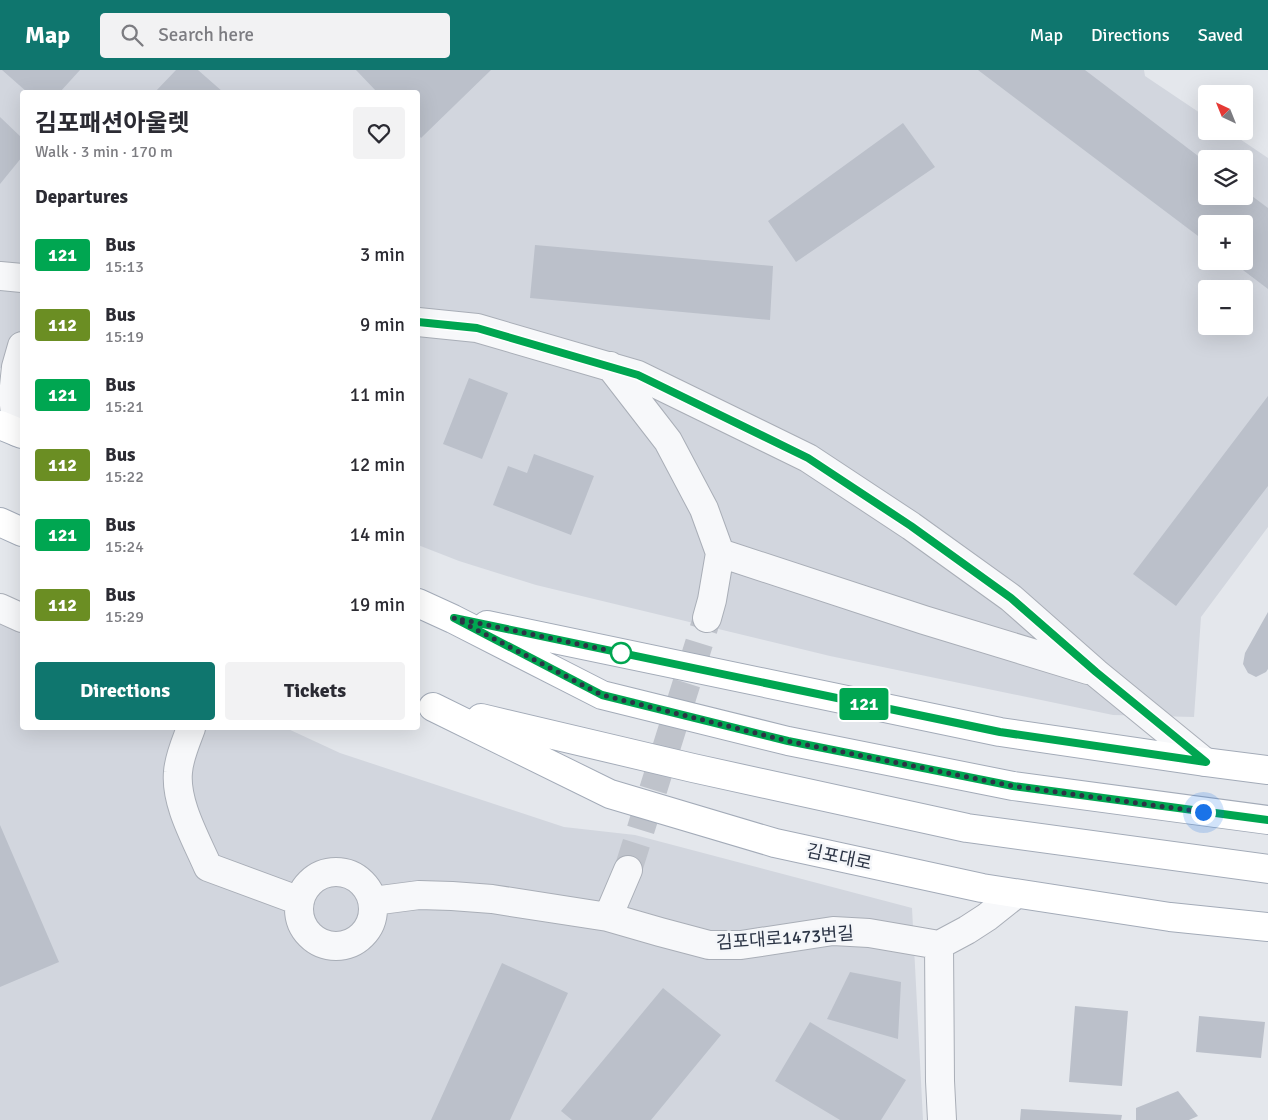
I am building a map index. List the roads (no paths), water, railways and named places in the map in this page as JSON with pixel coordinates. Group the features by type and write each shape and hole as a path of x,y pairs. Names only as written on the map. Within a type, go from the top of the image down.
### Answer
{"main road":[{"path":"0,522 20,531"},
{"path":"420,604 454,618 602,695 788,741 1013,786 1268,820"},
{"path":"454,618 1000,732 1268,770"},
{"name":"김포대로","path":"425,704 693,768 967,828 1268,869"},
{"name":"김포대로","path":"425,704 610,794 774,843 1016,894 1170,918 1268,927"}],"lane":[{"path":"0,276 20,278"},
{"path":"420,322 477,328 638,375 808,458 911,526 1011,598 1096,672 1206,762"},
{"path":"13,430 13,396 16,367 20,353"},
{"path":"610,366 668,441 704,508 720,553 707,618"},
{"path":"720,553 924,620 1096,672"},
{"path":"0,608 20,617"},
{"path":"190,730 178,772 178,789 182,806 208,867 300,901"},
{"path":"608,917 628,870"},
{"path":"335,872 348,873 368,889 372,900 373,913 370,925 363,935 354,942 342,946 330,946 318,942 309,935 302,925 299,913 300,901 304,890 312,880 323,874 335,872"},
{"path":"942,1120 939,945 987,917 1016,894"},
{"name":"김포대로1473번길","path":"372,900 419,895 492,899 608,917 709,945 742,945 833,931 868,932 939,945"}],"tunnel":[{"path":"628,870 707,618"}]}
